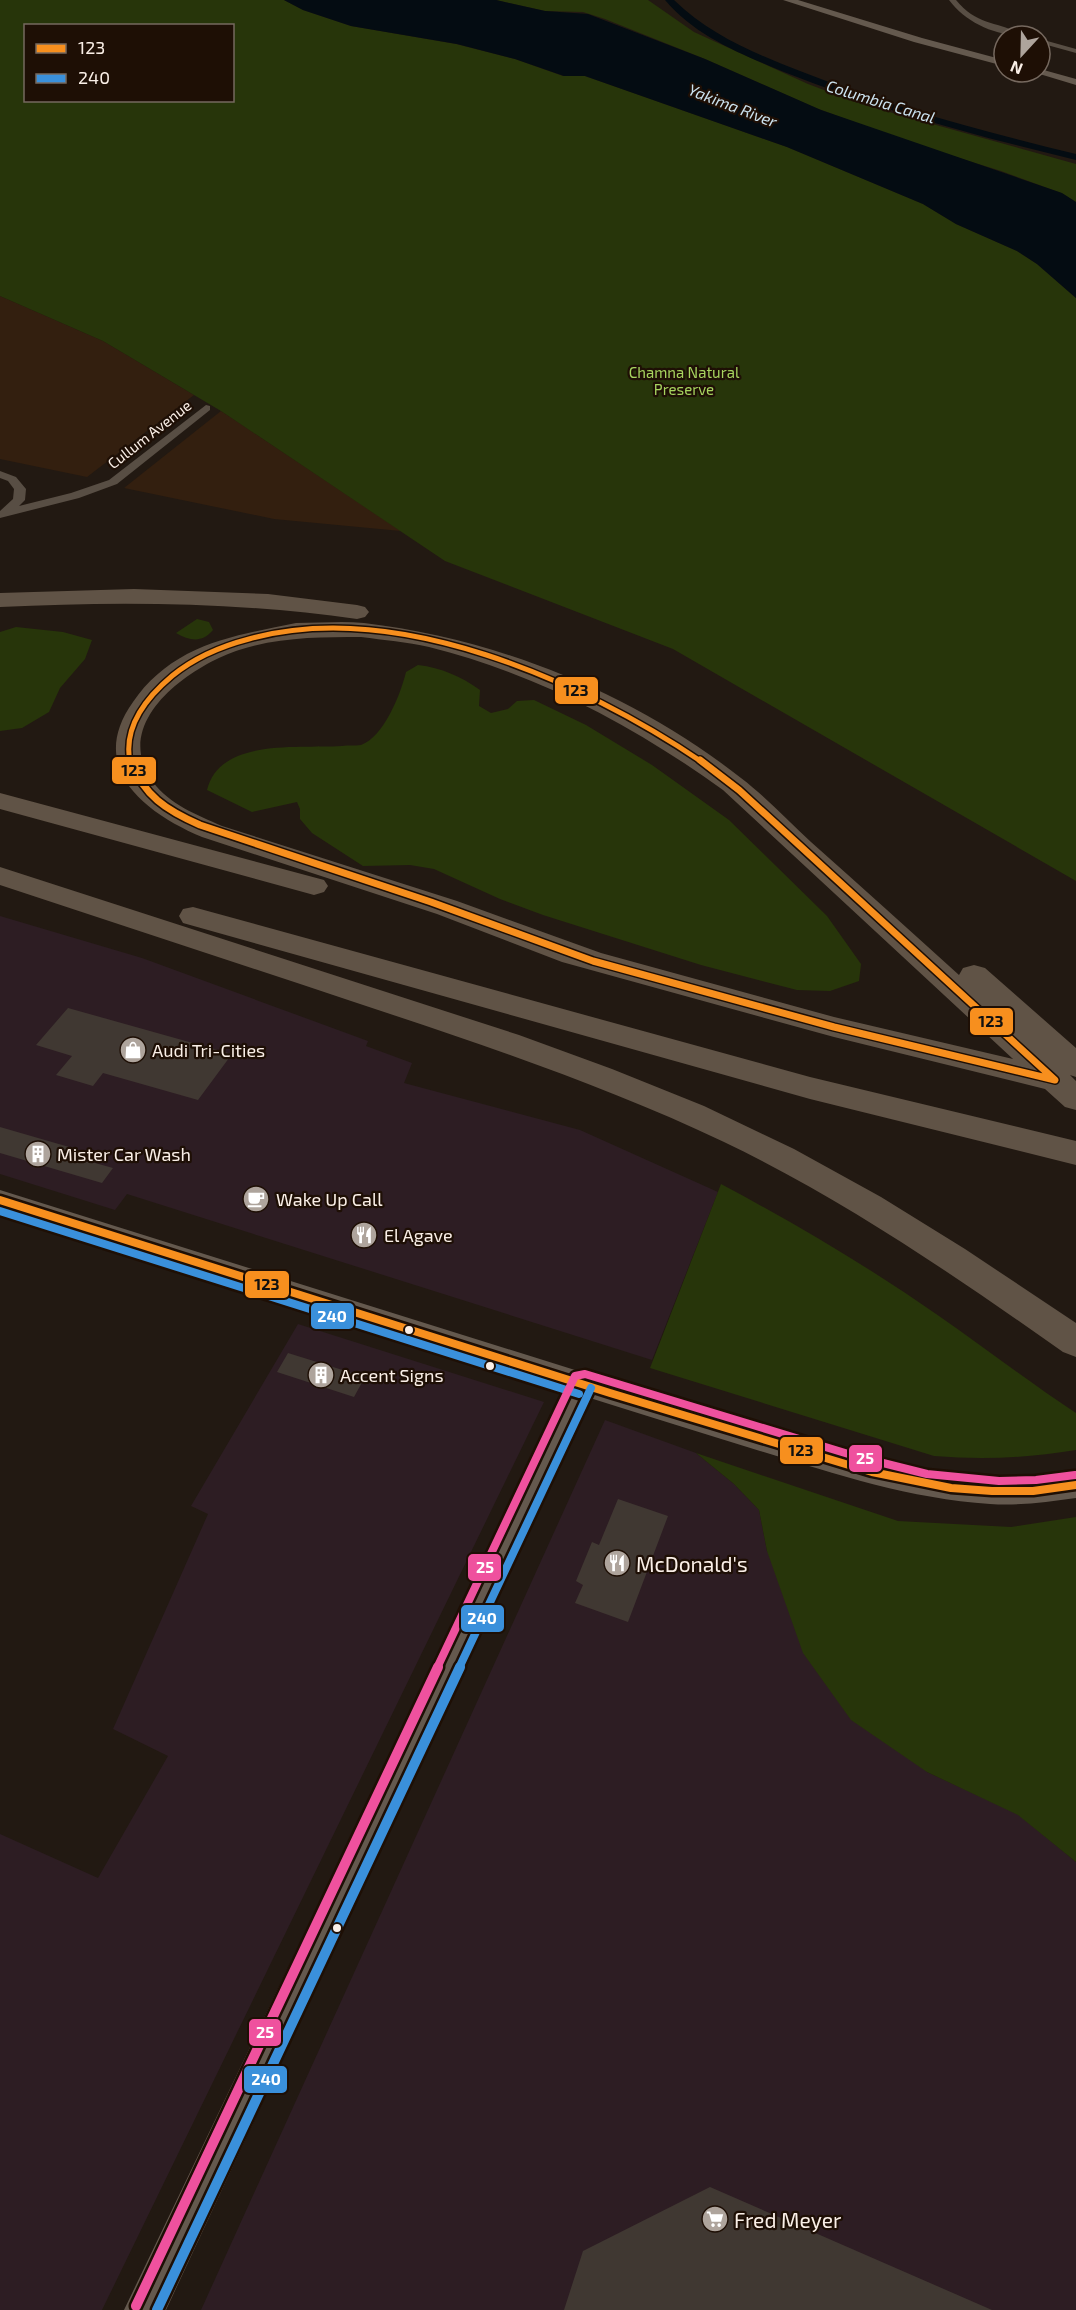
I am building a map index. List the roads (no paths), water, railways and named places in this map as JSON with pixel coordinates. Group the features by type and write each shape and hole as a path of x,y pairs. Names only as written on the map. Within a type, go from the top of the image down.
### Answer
{"highway":[{"path":"0,600 157,594 261,599 310,605 381,617 442,631 567,671 608,689 672,723 744,771 1076,1066"},
{"path":"593,961 431,902 225,835 181,817 148,793 135,775 128,754 128,738 132,721 157,688 195,659 254,637 287,631 317,628 384,632 415,637 494,659 598,701 705,764 768,815 1076,1099"},
{"path":"0,801 834,1027 1076,1085"},
{"path":"0,863 810,1088 1076,1153"},
{"path":"0,876 512,1042 637,1090 739,1136 861,1202 941,1250 1074,1341"}],"main road":[{"path":"788,0 887,31 992,60"},
{"path":"1052,76 1076,82"},
{"path":"0,1200 582,1384 904,1481 978,1492 1047,1490 1076,1485"},
{"path":"144,2310 582,1384"}],"street":[{"path":"952,0 961,12 972,19 992,26"},
{"path":"1052,44 1076,51"},
{"name":"Cullum Avenue","path":"3,515 75,496 113,482 206,408"},
{"path":"0,474 12,479 20,489 19,500 3,515"}],"water":[{"name":"Yakima River","path":"284,0 496,0 545,11 588,14 705,59 821,110 1062,193 1076,202 1076,298 1037,264 1017,251 956,224 923,204 787,147 585,76 564,76 515,59 457,44 351,26 303,10"}],"waterway":[{"name":"Columbia Canal","path":"669,0 695,23 721,40 749,54 817,81 926,118 1076,157"}],"place":[{"name":"Audi Tri-Cities","path":"133,1050"},
{"name":"Mister Car Wash","path":"38,1154"},
{"name":"Wake Up Call","path":"256,1199"},
{"name":"El Agave","path":"364,1235"},
{"name":"Accent Signs","path":"321,1375"},
{"name":"McDonald's","path":"617,1563"},
{"name":"Fred Meyer","path":"715,2219"}],"park label":[{"name":"Chamna Natural Preserve","path":"684,380"}]}
